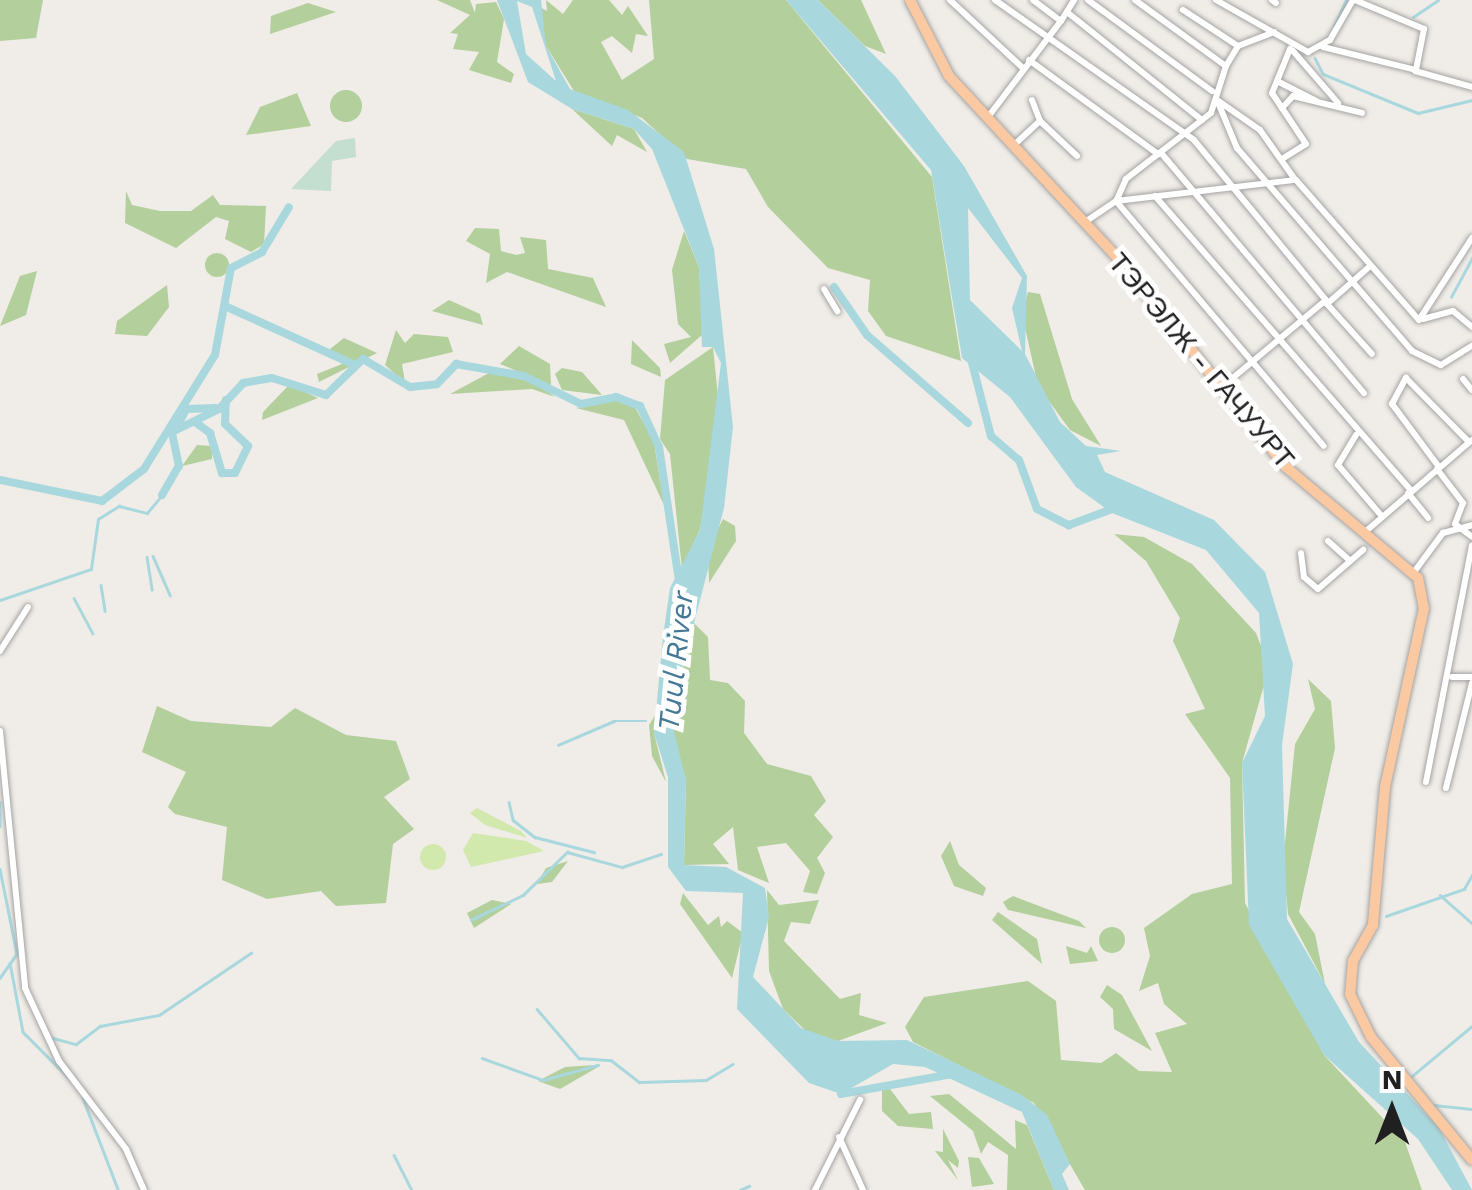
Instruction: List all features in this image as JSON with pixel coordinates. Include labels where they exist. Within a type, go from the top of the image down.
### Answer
[{"type":"main road","name":"ТЭРЭЛЖ - ГАЧУУРТ","points":[[910,0],[949,76],[1085,222],[1224,386],[1286,466],[1414,572]]},
{"type":"main road","points":[[1414,572],[1423,616],[1384,787],[1372,925],[1353,961],[1350,994],[1372,1037],[1472,1160]]},
{"type":"street","points":[[950,0],[1023,68]]},
{"type":"street","points":[[995,0],[1187,134],[1372,354]]},
{"type":"street","points":[[1033,0],[1061,21]]},
{"type":"street","points":[[987,118],[1074,0]]},
{"type":"street","points":[[1088,0],[1214,95],[1282,159],[1369,267],[1422,319]]},
{"type":"street","points":[[1135,0],[1226,66]]},
{"type":"street","points":[[1216,0],[1275,31],[1338,103]]},
{"type":"street","points":[[1322,46],[1354,0],[1424,29],[1415,71]]},
{"type":"street","points":[[1184,10],[1238,46]]},
{"type":"street","points":[[1068,12],[1202,120]]},
{"type":"street","points":[[1275,31],[1238,46],[1202,120],[1118,187],[1116,201],[1324,446]]},
{"type":"street","points":[[1291,50],[1322,46],[1472,87]]},
{"type":"street","points":[[1282,159],[1306,144],[1272,92],[1291,50]]},
{"type":"street","points":[[1030,60],[1160,154],[1364,392]]},
{"type":"street","points":[[1277,81],[1318,102]]},
{"type":"street","points":[[1214,95],[1237,148],[1351,282],[1427,362],[1441,365],[1472,346]]},
{"type":"street","points":[[1282,110],[1289,96],[1338,103],[1362,113]]},
{"type":"street","points":[[1032,100],[1040,121],[1077,156]]},
{"type":"street","points":[[1012,147],[1040,121]]},
{"type":"street","points":[[1085,222],[1116,201],[1296,180]]},
{"type":"street","points":[[1154,196],[1428,518]]},
{"type":"street","points":[[1422,319],[1472,238]]},
{"type":"street","points":[[1224,386],[1369,267]]},
{"type":"street","points":[[824,289],[837,311]]},
{"type":"street","points":[[1422,319],[1453,312],[1472,327]]},
{"type":"street","points":[[1364,533],[1380,514],[1438,468],[1470,444],[1406,378],[1392,404],[1438,468],[1464,503],[1461,527]]},
{"type":"street","points":[[1463,379],[1472,390]]},
{"type":"street","points":[[1356,435],[1338,465],[1380,514]]},
{"type":"street","points":[[1414,572],[1443,533],[1472,525]]},
{"type":"street","points":[[1461,527],[1472,538]]},
{"type":"street","points":[[1328,540],[1350,561]]},
{"type":"street","points":[[1426,782],[1451,678],[1472,546]]},
{"type":"street","points":[[1300,553],[1314,589],[1363,550]]},
{"type":"street","points":[[0,652],[28,607]]},
{"type":"street","points":[[1446,788],[1472,680],[1451,678]]},
{"type":"street","points":[[0,732],[24,988],[58,1061],[126,1148],[144,1190]]},
{"type":"street","points":[[815,1190],[860,1100]]},
{"type":"street","points":[[839,1136],[863,1190]]},
{"type":"green space","points":[[0,0],[43,0],[36,38],[0,41]]},
{"type":"green space","points":[[437,0],[470,0],[475,13],[476,4],[496,2],[504,19],[497,62],[514,74],[511,83],[469,70],[479,52],[453,49],[458,34],[450,33],[470,15]]},
{"type":"green space","points":[[546,0],[563,14],[573,0],[609,0],[622,15],[628,6],[648,36],[636,34],[632,53],[612,36],[601,42],[622,80],[654,59],[649,0],[786,0],[932,177],[961,361],[886,336],[868,311],[870,280],[828,268],[768,207],[746,169],[687,159],[642,118],[574,91],[546,46],[538,6],[547,11]]},
{"type":"green space","points":[[818,0],[861,0],[886,54],[865,46]]},
{"type":"green space","points":[[308,3],[336,12],[270,34],[271,16]]},
{"type":"green space","points":[[346,90],[357,95],[362,106],[357,117],[346,122],[335,117],[330,106],[335,95]]},
{"type":"green space","points":[[297,93],[311,126],[246,135],[260,107]]},
{"type":"green space","points":[[572,109],[634,129],[647,152],[617,135],[612,146]]},
{"type":"green space","points":[[355,138],[356,157],[332,161],[331,191],[291,189],[336,141]]},
{"type":"green space","points":[[126,191],[132,205],[160,211],[191,211],[213,195],[220,205],[266,206],[264,244],[251,252],[225,239],[229,221],[216,217],[176,248],[125,223]]},
{"type":"green space","points":[[475,228],[499,229],[501,251],[516,255],[525,253],[520,237],[546,240],[548,269],[593,278],[606,307],[507,272],[486,283],[490,254],[466,241]]},
{"type":"green space","points":[[684,231],[699,267],[703,334],[670,363],[664,344],[691,337],[678,324],[672,270]]},
{"type":"green space","points":[[217,253],[229,265],[217,277],[205,265]]},
{"type":"green space","points":[[37,271],[26,315],[0,326],[20,276]]},
{"type":"green space","points":[[167,285],[169,307],[147,336],[115,334],[117,321]]},
{"type":"green space","points":[[1028,292],[1040,294],[1072,399],[1101,446],[1070,430],[1038,386],[1022,314]]},
{"type":"green space","points":[[449,300],[480,314],[483,325],[432,311]]},
{"type":"green space","points":[[396,330],[405,343],[414,334],[448,337],[453,352],[402,364],[405,383],[385,365]]},
{"type":"green space","points":[[344,338],[377,353],[319,382],[317,374],[342,364],[330,349]]},
{"type":"green space","points":[[632,340],[660,368],[661,377],[631,364]]},
{"type":"green space","points":[[519,346],[550,364],[551,385],[500,364]]},
{"type":"green space","points":[[713,347],[720,417],[700,529],[682,569],[670,454],[660,439],[665,380]]},
{"type":"green space","points":[[562,368],[582,372],[602,395],[562,390],[555,374]]},
{"type":"green space","points":[[489,373],[535,382],[555,397],[532,389],[450,394]]},
{"type":"green space","points":[[289,385],[318,398],[262,420],[263,412]]},
{"type":"green space","points":[[615,400],[635,407],[654,442],[664,505],[624,420],[576,408]]},
{"type":"green space","points":[[197,445],[212,446],[212,459],[182,466]]},
{"type":"green space","points":[[723,519],[735,526],[736,541],[709,583],[708,549]]},
{"type":"green space","points":[[1114,534],[1144,537],[1192,564],[1256,633],[1269,667],[1242,763],[1245,903],[1324,1055],[1405,1142],[1422,1190],[1085,1190],[1034,1103],[913,1042],[905,1027],[924,997],[1028,981],[1056,1001],[1061,1060],[1101,1063],[1116,1053],[1139,1071],[1172,1072],[1155,1033],[1187,1024],[1164,1004],[1158,983],[1139,991],[1150,956],[1144,928],[1192,894],[1232,884],[1230,778],[1185,714],[1205,709],[1173,641],[1180,618],[1146,561]]},
{"type":"green space","points":[[694,623],[708,637],[710,680],[728,683],[745,701],[744,733],[767,764],[811,776],[826,801],[814,815],[833,837],[817,858],[825,873],[817,894],[803,892],[810,871],[786,843],[757,847],[769,883],[738,870],[733,827],[713,844],[729,864],[684,865],[686,780],[669,725]]},
{"type":"green space","points":[[1308,679],[1331,701],[1335,748],[1299,912],[1315,934],[1325,984],[1288,914],[1283,862],[1295,744],[1315,709]]},
{"type":"green space","points":[[157,706],[191,721],[271,727],[295,708],[346,735],[396,741],[410,779],[384,797],[414,829],[393,844],[386,903],[336,906],[321,891],[267,899],[222,880],[227,827],[175,814],[168,807],[186,772],[142,752]]},
{"type":"green space","points":[[656,714],[654,733],[666,782],[652,756],[649,725]]},
{"type":"green space","points":[[477,808],[527,838],[485,825],[470,813]]},
{"type":"green space","points":[[473,833],[526,841],[544,851],[471,867],[463,850]]},
{"type":"green space","points":[[950,841],[959,865],[986,888],[983,896],[954,886],[941,856]]},
{"type":"green space","points":[[433,844],[443,847],[443,867],[433,870],[423,867],[420,857],[423,847]]},
{"type":"green space","points":[[568,861],[552,882],[537,884],[546,868]]},
{"type":"green space","points":[[767,890],[779,905],[819,900],[810,924],[791,922],[784,941],[840,999],[861,993],[859,1015],[887,1023],[838,1041],[808,1033],[783,1009],[769,971]]},
{"type":"green space","points":[[683,893],[708,925],[719,916],[721,927],[727,921],[743,933],[732,978],[680,904]]},
{"type":"green space","points":[[1013,896],[1079,921],[1086,928],[1008,910],[1003,902]]},
{"type":"green space","points":[[492,900],[511,904],[474,928],[467,913]]},
{"type":"green space","points":[[998,912],[1037,939],[1042,964],[992,920]]},
{"type":"green space","points":[[1112,927],[1121,931],[1125,940],[1121,949],[1112,953],[1103,949],[1099,940],[1103,931]]},
{"type":"green space","points":[[1066,946],[1087,953],[1091,946],[1098,961],[1070,964]]},
{"type":"green space","points":[[1107,985],[1122,995],[1152,1051],[1114,1029],[1113,1009],[1100,997]]},
{"type":"green space","points":[[565,1067],[598,1067],[560,1089],[538,1081]]},
{"type":"green space","points":[[890,1089],[909,1114],[931,1112],[933,1129],[898,1126],[882,1111],[882,1090]]},
{"type":"green space","points":[[949,1094],[1016,1149],[1015,1120],[1027,1125],[1054,1190],[1007,1190],[1008,1155],[988,1142],[981,1154],[973,1131],[930,1096]]},
{"type":"green space","points":[[943,1129],[959,1161],[958,1168],[948,1160],[958,1180],[935,1151],[943,1152]]},
{"type":"green space","points":[[968,1157],[979,1158],[994,1184],[972,1187]]},
{"type":"water","name":"Tuul River","points":[[497,0],[541,0],[546,46],[570,89],[628,110],[684,152],[714,249],[733,427],[724,508],[670,715],[686,780],[684,865],[726,867],[765,888],[769,917],[753,977],[801,1028],[838,1041],[907,1040],[1022,1095],[1047,1115],[1070,1164],[1062,1174],[1069,1190],[1054,1190],[1022,1112],[925,1067],[893,1064],[841,1094],[809,1083],[737,1009],[743,893],[686,891],[668,867],[668,777],[654,733],[670,588],[700,530],[721,363],[713,347],[702,347],[699,267],[652,149],[634,129],[572,109],[528,82]],"holes":[[[517,1],[532,7],[556,81],[526,54]]]},
{"type":"water","points":[[786,0],[818,0],[895,76],[964,166],[1027,276],[1025,354],[1060,422],[1086,446],[1121,451],[1097,455],[1105,472],[1214,520],[1265,572],[1293,664],[1282,745],[1287,919],[1359,1042],[1439,1128],[1472,1190],[1452,1190],[1418,1139],[1324,1055],[1249,925],[1242,763],[1265,716],[1259,613],[1206,550],[1112,513],[1076,487],[1010,397],[962,358],[931,170]],"holes":[[[968,208],[1022,278],[1012,308],[1022,351],[970,300]]]},
{"type":"waterway","points":[[1334,26],[1346,0]]},
{"type":"waterway","points":[[1413,17],[1438,0]]},
{"type":"waterway","points":[[1315,58],[1323,74],[1418,113],[1472,100]]},
{"type":"waterway","points":[[0,480],[102,501],[144,469],[215,355],[231,268],[262,252],[289,207]]},
{"type":"waterway","points":[[1451,297],[1472,258]]},
{"type":"waterway","points":[[834,287],[867,335],[968,423]]},
{"type":"waterway","points":[[227,307],[355,365]]},
{"type":"waterway","points":[[970,355],[991,436],[1019,460],[1037,509],[1069,525],[1115,508]]},
{"type":"waterway","name":"Tuul River","points":[[162,495],[179,466],[172,432],[219,409],[243,383],[272,378],[326,395],[363,359],[410,387],[437,384],[456,364],[524,376],[581,404],[616,397],[640,406],[659,447],[679,581]]},
{"type":"waterway","points":[[195,422],[210,433],[222,473],[235,473],[248,446],[225,424],[226,400]]},
{"type":"waterway","points":[[177,427],[186,409],[216,408]]},
{"type":"waterway","points":[[0,600],[91,569],[98,519],[119,506],[147,513],[162,495]]},
{"type":"waterway","points":[[153,556],[170,595]]},
{"type":"waterway","points":[[147,557],[152,590]]},
{"type":"waterway","points":[[101,585],[105,611]]},
{"type":"waterway","points":[[74,598],[93,633]]},
{"type":"waterway","name":"Tuul River","points":[[558,745],[614,721],[646,721]]},
{"type":"waterway","points":[[0,802],[0,826]]},
{"type":"waterway","points":[[509,802],[513,820],[535,837],[594,852]]},
{"type":"waterway","points":[[471,920],[523,895],[567,852],[622,867],[661,854]]},
{"type":"waterway","points":[[0,869],[17,954],[0,978]]},
{"type":"waterway","points":[[1386,916],[1464,889],[1472,875]]},
{"type":"waterway","points":[[1440,895],[1472,923]]},
{"type":"waterway","points":[[53,1038],[76,1044],[100,1026],[159,1015],[251,953]]},
{"type":"waterway","points":[[10,963],[23,1032],[70,1079]]},
{"type":"waterway","points":[[537,1009],[579,1058],[611,1060],[639,1082],[706,1080],[733,1064]]},
{"type":"waterway","points":[[1412,1076],[1472,1026]]},
{"type":"waterway","points":[[482,1058],[543,1080],[598,1065]]},
{"type":"waterway","points":[[841,1094],[952,1074]]},
{"type":"waterway","points":[[83,1098],[118,1189]]},
{"type":"waterway","points":[[1434,1105],[1472,1109]]},
{"type":"waterway","points":[[394,1155],[412,1190]]},
{"type":"waterway","points":[[740,1190],[749,1186]]}]
